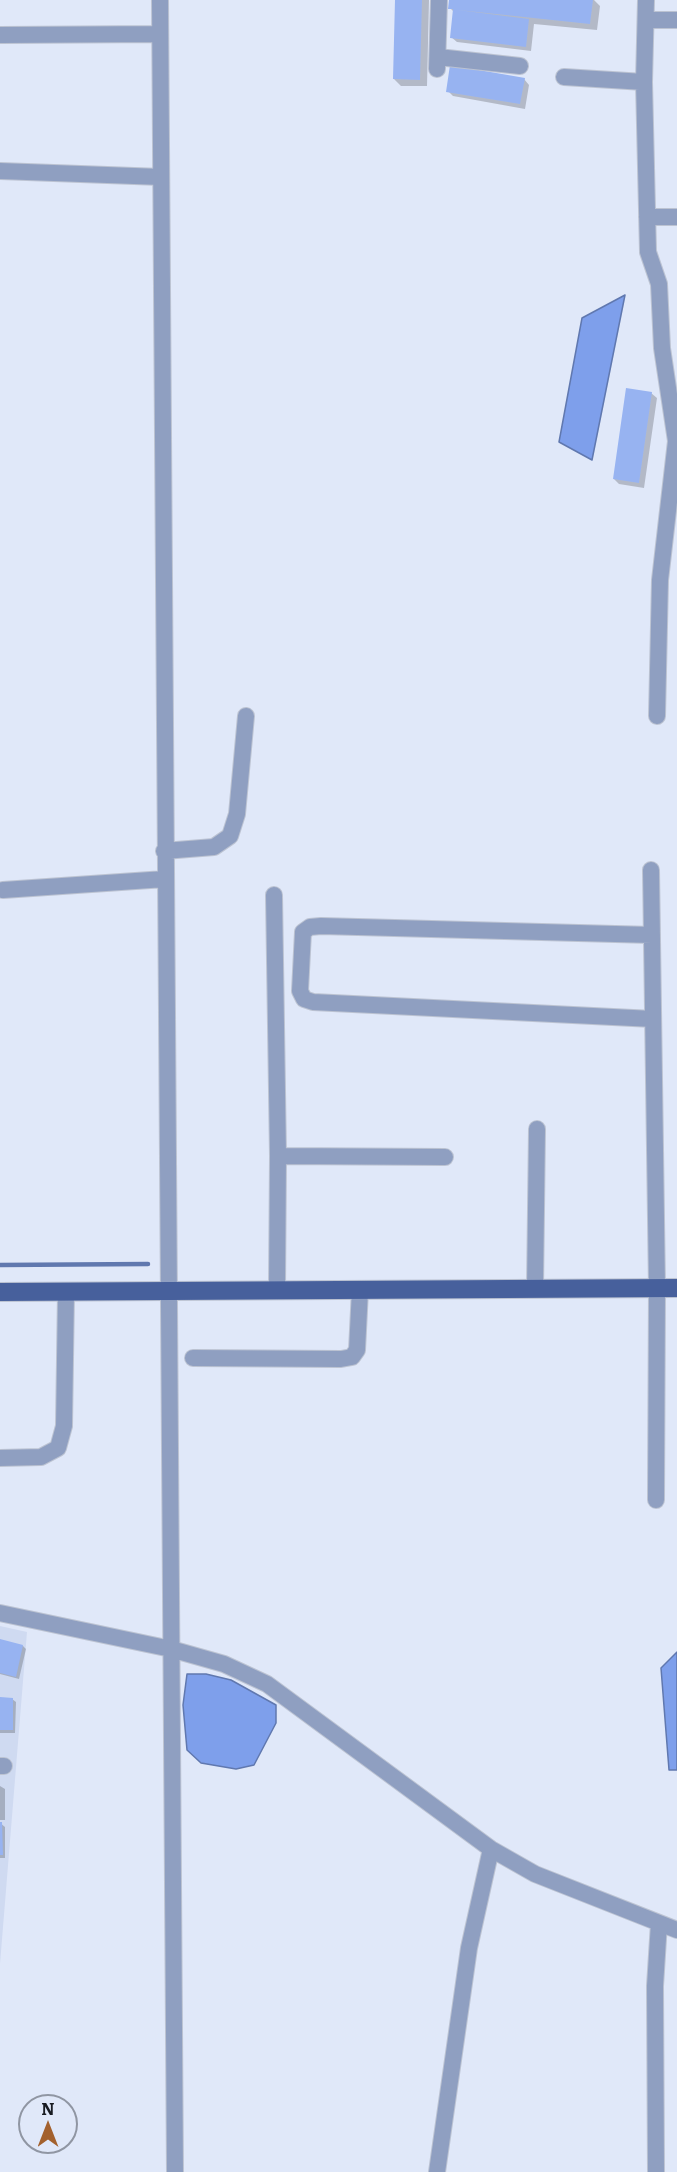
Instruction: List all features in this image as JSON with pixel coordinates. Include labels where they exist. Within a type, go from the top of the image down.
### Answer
[{"type":"main road","points":[[0,1292],[677,1288]]},
{"type":"street","points":[[160,0],[175,2172]]},
{"type":"street","points":[[439,0],[437,63],[520,66]]},
{"type":"street","points":[[646,0],[644,82],[648,252],[659,284],[669,349],[676,441],[660,580],[657,716]]},
{"type":"street","points":[[646,20],[677,20]]},
{"type":"street","points":[[0,35],[160,34]]},
{"type":"street","points":[[564,77],[644,82]]},
{"type":"street","points":[[0,171],[161,177]]},
{"type":"street","points":[[648,217],[677,217]]},
{"type":"street","points":[[165,851],[214,847],[230,836],[237,814],[246,716]]},
{"type":"street","points":[[651,870],[657,1288],[656,1500]]},
{"type":"street","points":[[3,890],[165,879]]},
{"type":"street","points":[[274,895],[278,1156],[277,1291]]},
{"type":"street","points":[[652,935],[310,927],[303,932],[300,991],[304,999],[313,1002],[653,1019]]},
{"type":"street","points":[[535,1288],[537,1129]]},
{"type":"street","points":[[278,1156],[445,1156]]},
{"type":"street","points":[[193,1358],[341,1359],[352,1357],[357,1350],[360,1290]]},
{"type":"street","points":[[0,1458],[41,1457],[58,1448],[64,1426],[66,1292]]},
{"type":"street","points":[[0,1614],[171,1649],[224,1664],[267,1684],[491,1849],[535,1874],[677,1930]]},
{"type":"street","points":[[438,2172],[469,1948],[491,1849]]},
{"type":"street","points":[[656,2172],[655,1986],[659,1923]]},
{"type":"shaded area","points":[[0,1626],[27,1632],[0,1964]]},
{"type":"water","points":[[625,295],[592,460],[559,442],[582,318]]},
{"type":"water","points":[[677,1652],[677,1770],[669,1770],[661,1668]]},
{"type":"water","points":[[187,1674],[206,1674],[231,1680],[276,1705],[276,1723],[254,1765],[236,1769],[201,1763],[187,1750],[183,1705]]},
{"type":"building","points":[[395,0],[422,0],[420,80],[393,79]]},
{"type":"building","points":[[449,0],[593,0],[590,24],[458,10],[529,19],[526,47],[450,38],[453,9],[448,9]]},
{"type":"building","points":[[450,65],[525,78],[520,104],[446,92]]},
{"type":"building","points":[[626,388],[652,392],[639,483],[613,479]]},
{"type":"building","points":[[0,1639],[23,1645],[16,1677],[0,1673]]},
{"type":"building","points":[[0,1697],[13,1698],[13,1730],[0,1730]]},
{"type":"building","points":[[0,1822],[2,1822],[3,1855],[0,1855]]},
{"type":"waterway","points":[[0,1265],[148,1264]]}]
